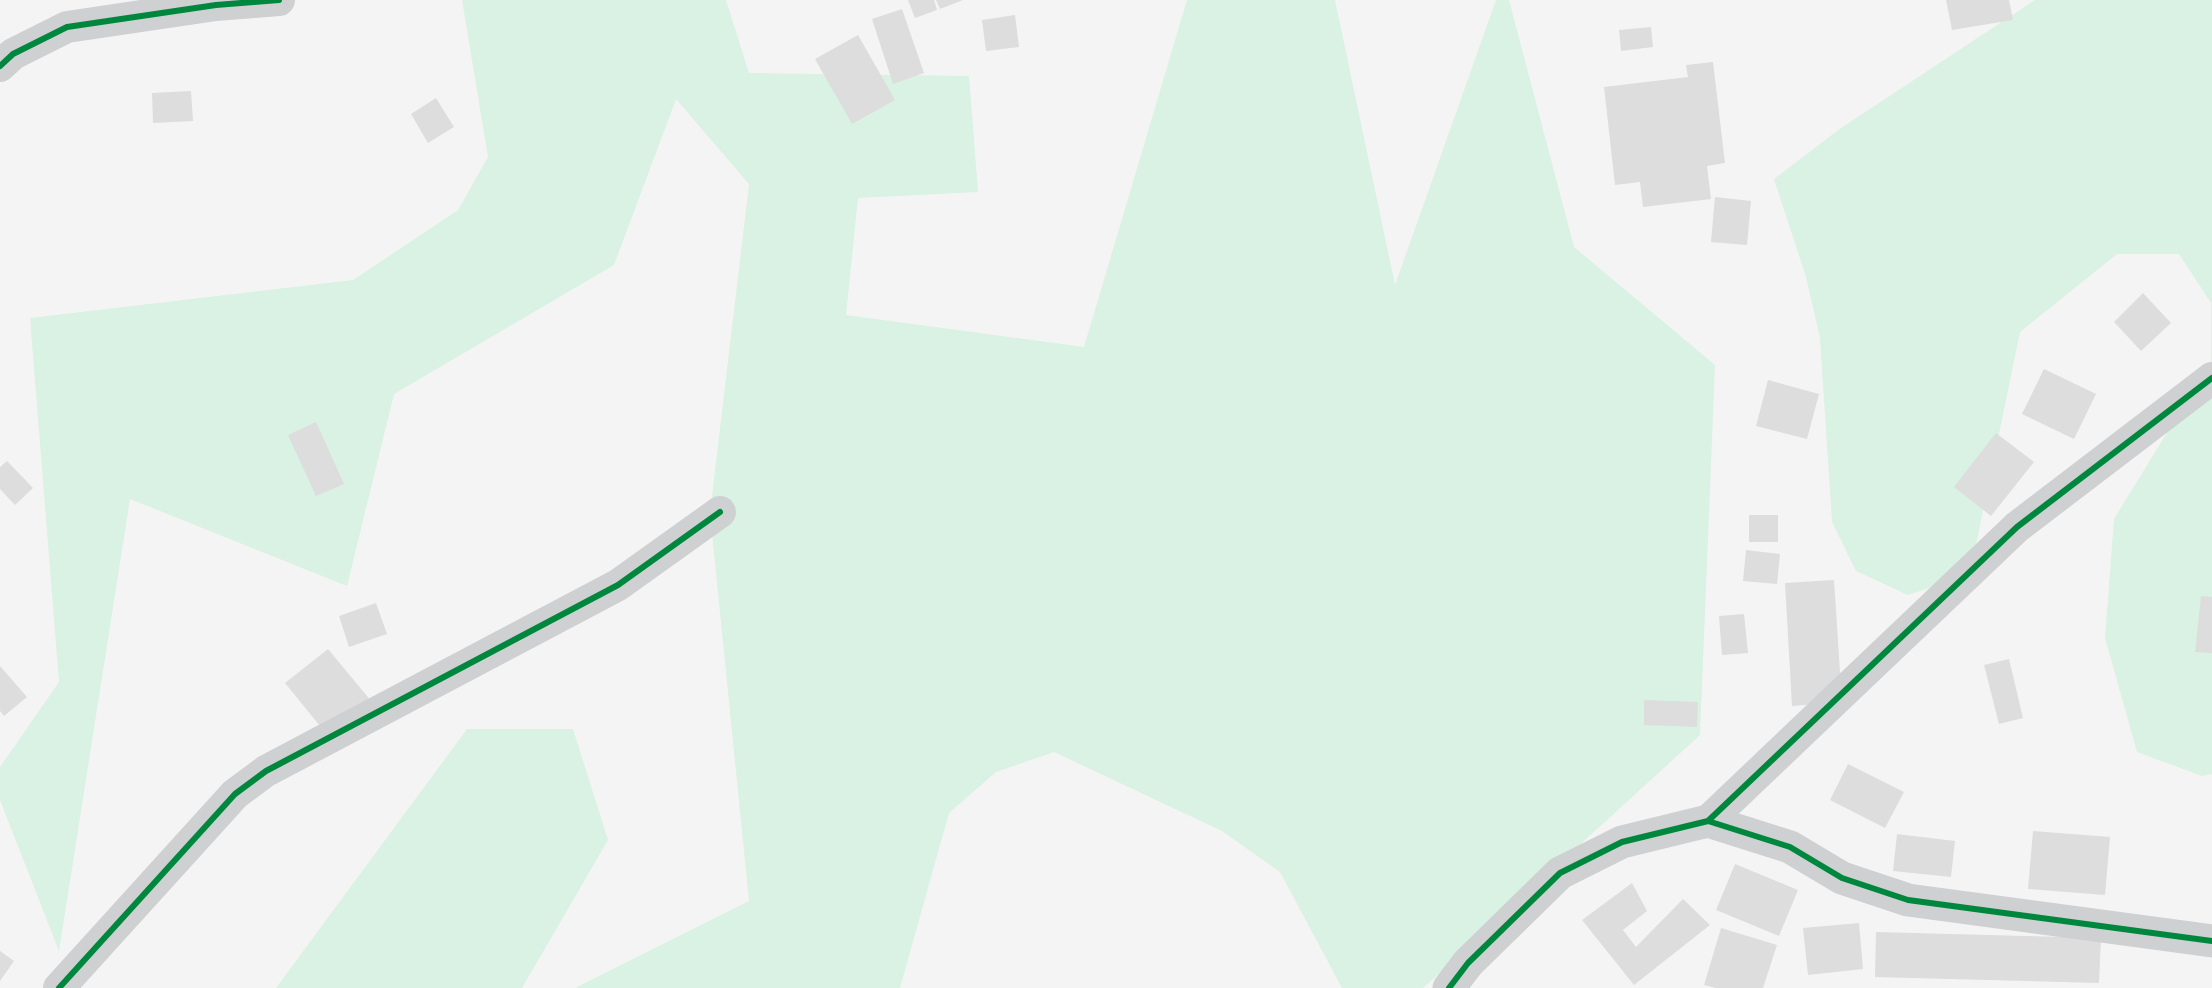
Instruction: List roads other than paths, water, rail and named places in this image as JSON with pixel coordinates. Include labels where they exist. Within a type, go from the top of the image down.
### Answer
[{"type":"street","points":[[0,66],[13,54],[67,27],[216,5],[279,0]]},
{"type":"street","points":[[1449,988],[1468,963],[1560,873],[1622,842],[1708,820],[2017,527],[2212,378]]},
{"type":"street","points":[[59,988],[235,794],[266,771],[618,585],[720,512]]},
{"type":"street","points":[[1708,820],[1790,847],[1842,879],[1908,900],[2212,941]]}]
